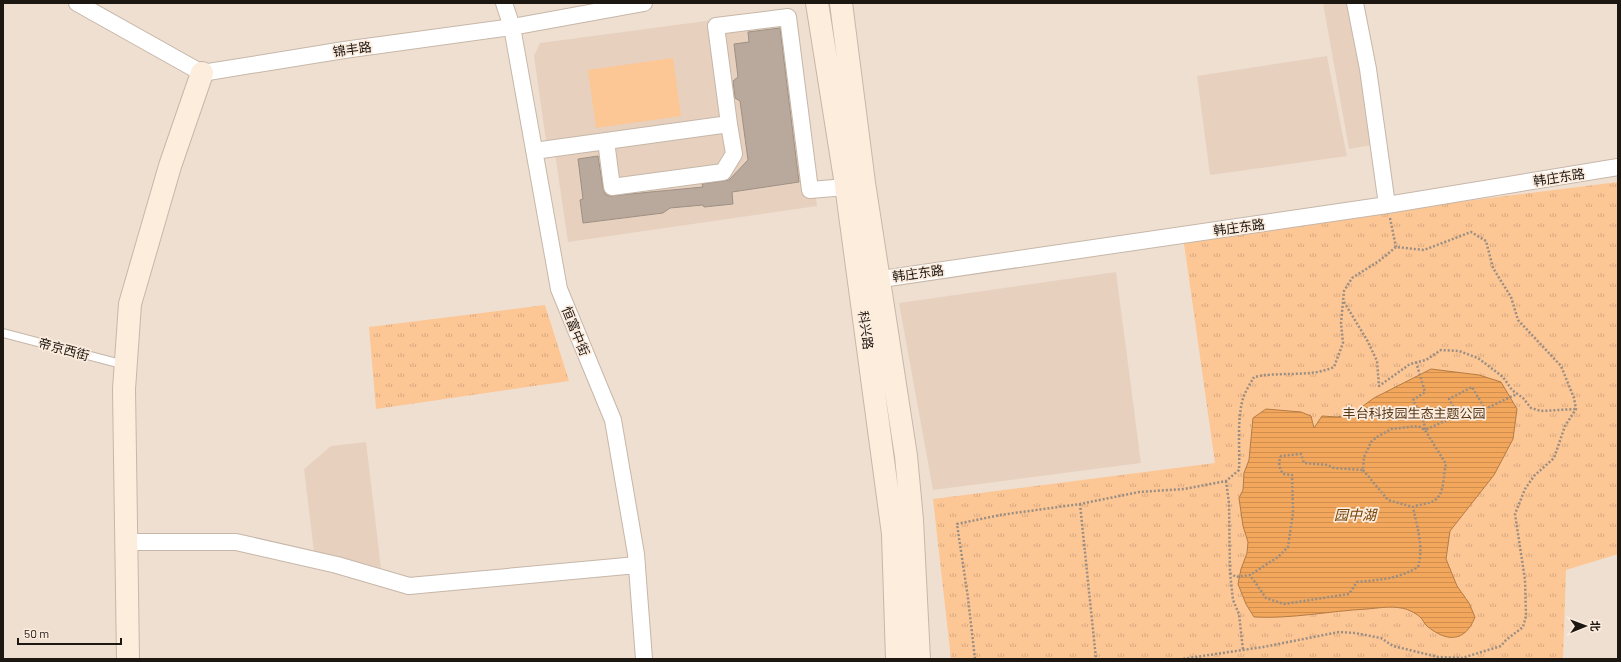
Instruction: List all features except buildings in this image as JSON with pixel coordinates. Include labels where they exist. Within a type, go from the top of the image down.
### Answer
[{"type":"main road","name":"科兴路","points":[[817,3],[846,187],[869,281],[906,456],[912,520],[919,659]]},
{"type":"main road","name":"科兴路","points":[[841,3],[864,183],[869,281],[893,534],[897,659]]},
{"type":"main road","points":[[128,659],[125,542],[124,389],[130,304],[170,166],[202,73]]},
{"type":"street","points":[[77,3],[202,73]]},
{"type":"street","name":"恒富中街","points":[[504,3],[512,27],[559,290],[613,420],[637,565],[644,659]]},
{"type":"street","name":"锦丰路","points":[[202,73],[344,50],[512,27],[644,3]]},
{"type":"street","points":[[1355,3],[1368,69],[1387,205]]},
{"type":"street","points":[[606,141],[612,187],[723,172],[734,154],[716,26],[788,17],[810,190],[846,187]]},
{"type":"street","points":[[534,151],[729,124]]},
{"type":"street","name":"韩庄东路","points":[[869,281],[1387,205],[1618,167]]},
{"type":"street","points":[[125,542],[236,542],[337,565],[409,586],[637,565]]},
{"type":"lane","name":"帝京西街","points":[[3,333],[126,365]]},
{"type":"path","points":[[1387,205],[1396,247]]},
{"type":"path","points":[[975,659],[957,524],[1000,515],[1080,504],[1139,492],[1184,489],[1226,481],[1239,470],[1239,428],[1242,401],[1254,377],[1271,373],[1322,373],[1334,367],[1343,343],[1341,323],[1344,291],[1352,278],[1379,261],[1396,247],[1424,250],[1470,232],[1486,241],[1493,268],[1511,297],[1518,320],[1561,366],[1574,398],[1576,409],[1565,426],[1554,458],[1534,476],[1525,489],[1514,514],[1525,580],[1526,616],[1523,626],[1501,646],[1462,658],[1438,657],[1394,646],[1381,638],[1355,633],[1339,632],[1244,650],[1182,659]]},
{"type":"path","points":[[1343,302],[1367,340],[1377,361],[1379,386],[1395,373],[1416,362],[1426,360],[1441,350],[1459,351],[1478,358],[1503,377],[1531,408],[1541,411],[1576,409]]},
{"type":"path","points":[[1416,362],[1425,392],[1413,400],[1424,422],[1425,430],[1446,464],[1442,476],[1441,493],[1434,501],[1413,507],[1388,500],[1363,470],[1364,457],[1371,442],[1391,429],[1418,426],[1425,430]]},
{"type":"path","points":[[1425,430],[1458,415],[1450,399],[1472,387],[1485,409],[1517,394]]},
{"type":"path","points":[[1230,573],[1236,577],[1250,575],[1278,557],[1288,547],[1293,513],[1292,475],[1283,474],[1281,471],[1279,462],[1281,456],[1301,454],[1304,463],[1328,465],[1334,468],[1363,470]]},
{"type":"path","points":[[1226,481],[1229,503],[1230,573],[1233,600],[1239,614],[1244,650]]},
{"type":"path","points":[[1080,504],[1096,659]]},
{"type":"path","points":[[1250,575],[1266,598],[1284,604],[1349,594],[1357,582],[1387,580],[1409,572],[1418,567],[1421,556],[1413,507]]},
{"type":"shaded area","points":[[1323,3],[1351,3],[1371,145],[1349,149]]},
{"type":"shaded area","points":[[788,10],[797,17],[817,206],[568,242],[554,147],[547,148],[534,56],[540,43]]},
{"type":"shaded area","points":[[1327,56],[1347,156],[1210,175],[1197,76]]},
{"type":"shaded area","points":[[1116,272],[1141,463],[933,490],[899,303]]},
{"type":"shaded area","points":[[366,442],[381,568],[314,552],[304,469],[331,446]]},
{"type":"green space","points":[[673,58],[681,116],[596,128],[588,70]]},
{"type":"green space","name":"丰台科技园生态主题公园","points":[[1618,182],[1618,554],[1566,570],[1563,659],[951,659],[933,499],[1215,463],[1183,236]]},
{"type":"green space","points":[[545,305],[569,381],[376,409],[369,327]]},
{"type":"water","name":"园中湖","points":[[1431,369],[1479,375],[1501,382],[1517,409],[1513,439],[1494,475],[1450,531],[1446,559],[1457,586],[1469,603],[1475,617],[1471,626],[1466,632],[1460,635],[1448,637],[1434,631],[1413,612],[1403,608],[1393,607],[1296,616],[1254,617],[1246,604],[1238,584],[1241,569],[1247,553],[1248,542],[1243,526],[1239,498],[1243,490],[1244,473],[1249,460],[1253,418],[1266,409],[1301,412],[1311,416],[1314,428],[1322,416],[1337,417],[1352,414],[1374,398]]}]
